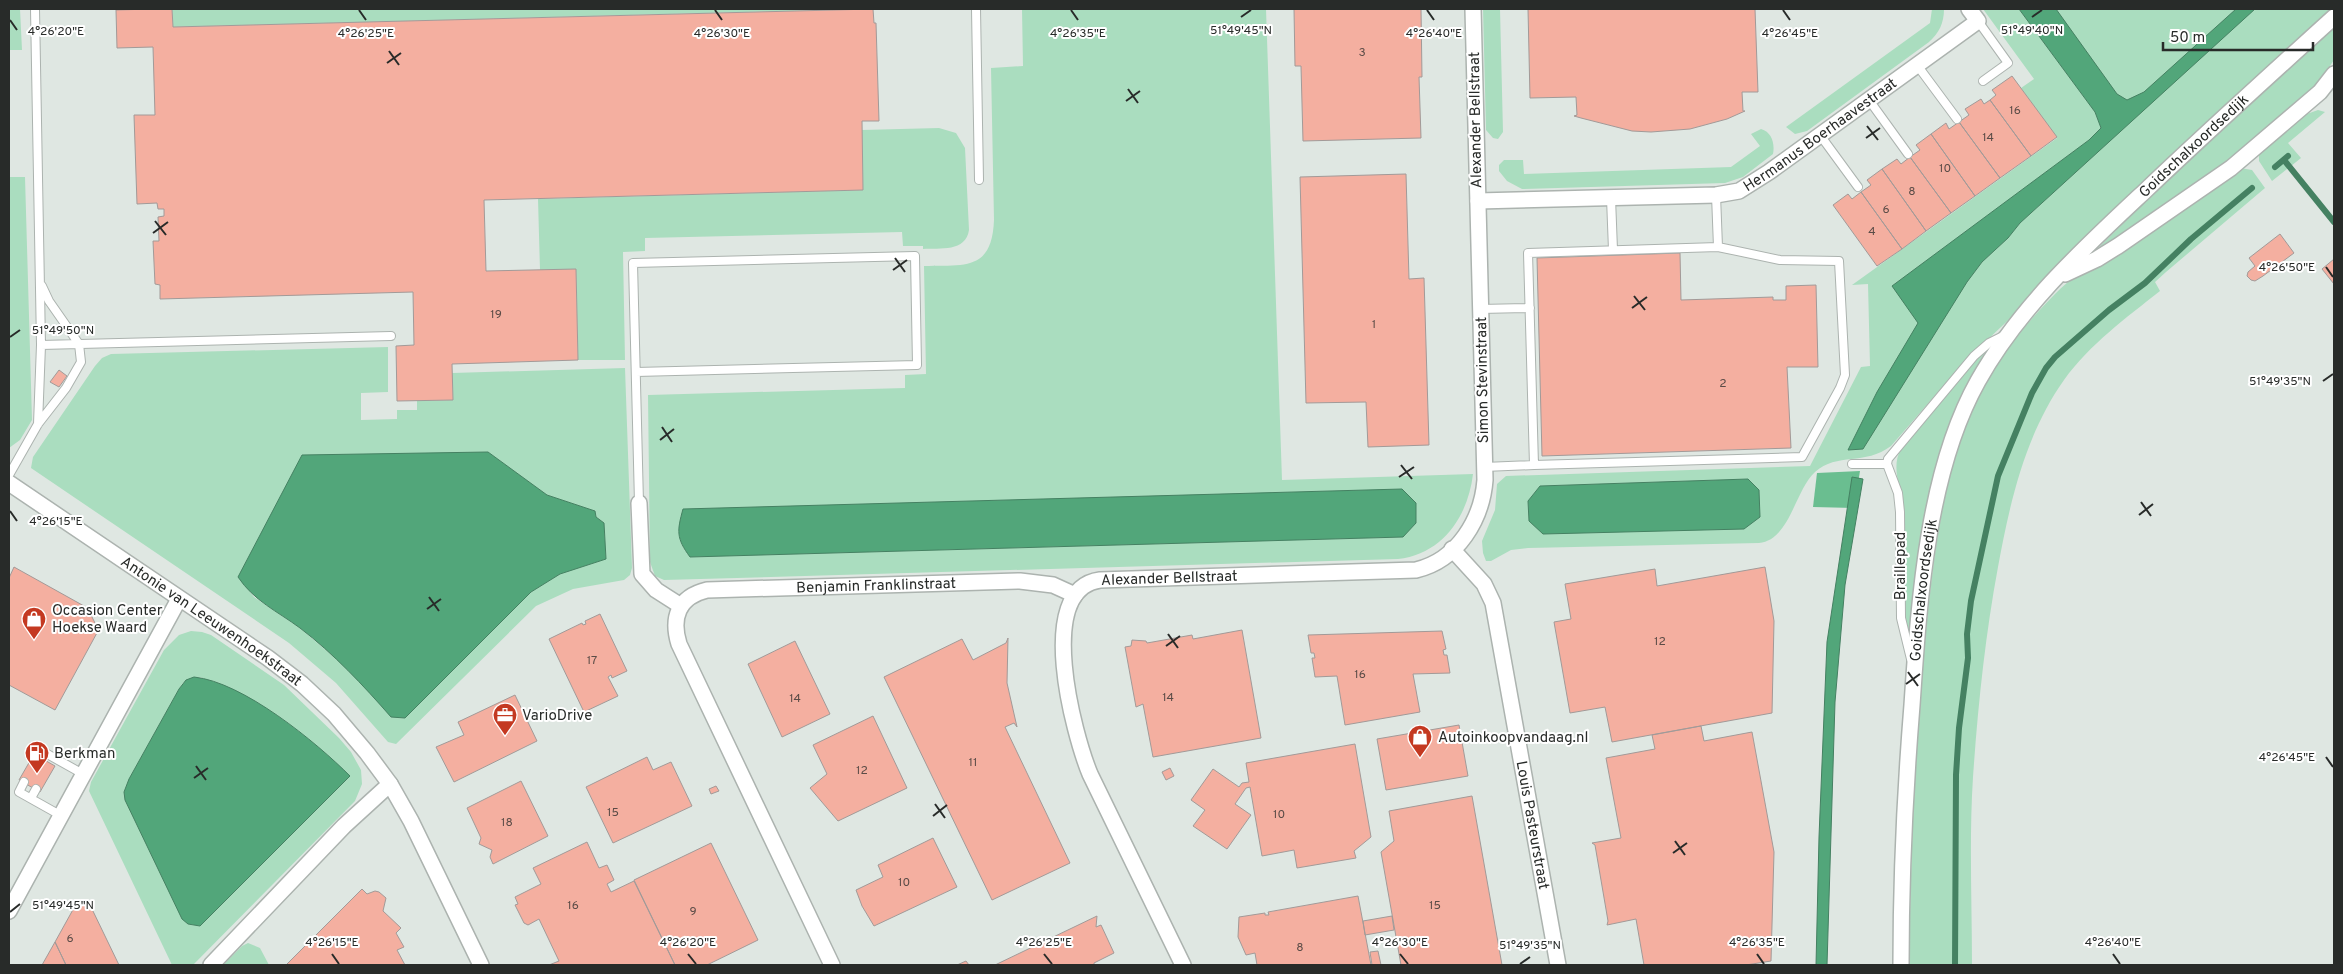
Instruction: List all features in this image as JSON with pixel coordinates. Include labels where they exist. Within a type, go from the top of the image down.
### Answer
[{"type":"street","name":"Alexander Bellstraat","points":[[1473,9],[1478,201]]},
{"type":"street","name":"Hermanus Boerhaavestraat","points":[[1478,201],[1716,194],[1734,192],[1745,188],[1917,65],[1974,15]]},
{"type":"street","name":"Goidschalxoordsedijk","points":[[1901,965],[1901,906],[1906,797],[1914,668],[1925,566],[1937,500],[1949,449],[1970,395],[2010,332],[2056,277],[2126,209],[2334,17]]},
{"type":"street","name":"Goidschalxoordsedijk","points":[[2056,277],[2097,259],[2118,246],[2231,168],[2320,92],[2334,74]]},
{"type":"street","name":"Simon Stevinstraat","points":[[1452,549],[1468,533],[1477,517],[1484,492],[1478,201]]},
{"type":"street","name":"Antonie van Leeuwenhoekstraat","points":[[9,483],[268,658],[302,684],[345,727],[390,784],[412,821],[481,965]]},
{"type":"street","points":[[639,503],[642,574],[651,586],[681,606],[674,625],[678,644],[832,965]]},
{"type":"street","name":"Alexander Bellstraat","points":[[1075,594],[1087,584],[1100,580],[1410,571],[1430,565],[1452,549]]},
{"type":"street","name":"Louis Pasteurstraat","points":[[1452,549],[1484,584],[1493,603],[1558,965]]},
{"type":"street","name":"Benjamin Franklinstraat","points":[[681,606],[694,594],[707,590],[922,583],[1029,581],[1059,586],[1075,594]]},
{"type":"street","points":[[1075,594],[1066,614],[1065,644],[1066,678],[1076,734],[1090,774],[1183,965]]},
{"type":"street","points":[[9,910],[179,599]]},
{"type":"street","points":[[211,965],[344,826],[390,784]]},
{"type":"lane","points":[[35,9],[41,345],[38,424]]},
{"type":"lane","points":[[976,9],[979,180]]},
{"type":"lane","points":[[1974,15],[2008,63],[1982,81]]},
{"type":"lane","points":[[1917,65],[1957,119]]},
{"type":"lane","points":[[1869,100],[1908,154]]},
{"type":"lane","points":[[1820,135],[1858,187]]},
{"type":"lane","points":[[1716,194],[1718,247]]},
{"type":"lane","points":[[1611,198],[1613,250]]},
{"type":"lane","points":[[1484,467],[1802,457],[1840,388],[1845,375],[1839,261],[1780,260],[1718,247],[1528,253],[1534,465]]},
{"type":"lane","points":[[636,372],[917,365],[915,256],[633,263],[639,503]]},
{"type":"lane","points":[[9,476],[38,424],[78,370],[81,354],[79,344],[48,301],[40,276]]},
{"type":"lane","points":[[1480,309],[1530,308]]},
{"type":"lane","points":[[1852,464],[1887,464],[1890,455],[1897,446],[1974,356],[1989,343],[2010,332]]},
{"type":"lane","points":[[41,345],[391,336]]},
{"type":"lane","name":"Braillepad","points":[[1887,464],[1898,493],[1900,512],[1901,624],[1914,668]]},
{"type":"lane","points":[[38,756],[42,751],[52,761],[83,774]]},
{"type":"lane","points":[[24,782],[20,792],[60,815]]},
{"type":"lane","points":[[30,798],[36,789]]},
{"type":"shaded area","points":[[9,9],[20,9],[22,50],[9,50]]},
{"type":"shaded area","points":[[172,9],[864,9],[173,27]]},
{"type":"shaded area","points":[[1022,9],[1266,9],[1282,480],[1473,474],[1466,504],[1459,518],[1440,541],[1428,550],[1414,556],[1398,559],[664,580],[655,576],[650,562],[648,395],[905,388],[905,375],[926,374],[924,266],[952,266],[974,262],[982,257],[988,249],[994,220],[991,68],[1023,66]],"holes":[[[1416,503],[1416,523],[1403,537],[690,557],[682,545],[679,534],[684,509]]]},
{"type":"shaded area","points":[[1483,9],[1500,9],[1503,132],[1498,139],[1493,138],[1486,130]]},
{"type":"shaded area","points":[[1932,9],[1944,9],[1944,14],[1936,35],[1929,42],[1807,131],[1795,134],[1786,127],[1930,23]]},
{"type":"shaded area","points":[[1983,9],[2019,9],[2095,112],[2101,128],[2089,140],[1893,286],[1919,323],[1868,411],[1982,262],[2008,238],[2020,223],[2131,121],[2050,9],[2332,9],[2097,226],[2018,311],[1966,360],[1891,446],[1871,456],[1832,462],[1815,472],[1802,490],[1785,524],[1769,540],[1759,543],[1528,548],[1511,550],[1491,561],[1486,561],[1482,541],[1495,510],[1497,484],[1506,476],[1810,466],[1861,367],[1870,366],[1868,284],[1852,285],[2057,138],[2021,88],[2034,79]],"holes":[[[1748,479],[1759,490],[1760,516],[1529,521],[1528,501],[1540,486]]]},
{"type":"shaded area","points":[[2019,9],[2056,9],[2117,94],[2127,100],[2144,92],[2236,9],[2255,9],[2020,223],[2008,238],[1982,262],[1967,282],[1863,449],[1848,450],[1877,392],[1918,323],[1892,286],[2089,140],[2101,128],[2095,112]]},
{"type":"shaded area","points":[[2334,28],[2334,60],[2315,87],[2238,157],[2085,261],[2150,197]]},
{"type":"shaded area","points":[[2318,110],[2325,112],[2288,143],[2301,158],[2272,181],[2259,161],[2259,153],[2304,115]]},
{"type":"shaded area","points":[[939,128],[956,133],[965,148],[969,230],[963,242],[944,248],[923,249],[923,246],[903,246],[902,232],[645,238],[645,251],[623,252],[625,360],[578,360],[576,270],[540,270],[538,199],[863,190],[862,130]]},
{"type":"shaded area","points":[[1761,129],[1768,133],[1772,139],[1774,146],[1773,154],[1743,177],[1725,183],[1522,189],[1507,181],[1499,171],[1499,165],[1504,160],[1523,160],[1524,174],[1731,167],[1760,146],[1751,134]]},
{"type":"shaded area","points":[[2240,168],[2252,170],[2265,188],[2155,282],[2160,291],[2109,332],[2074,367],[2050,401],[2029,446],[2008,518],[1993,593],[1982,672],[1972,800],[1972,965],[1909,965],[1914,788],[1928,611],[1944,500],[1968,420],[1987,381],[2013,341],[2062,287]]},
{"type":"shaded area","points":[[9,177],[25,177],[32,420],[20,440],[9,448]]},
{"type":"shaded area","points":[[388,347],[388,392],[361,393],[361,420],[397,419],[397,410],[417,410],[417,401],[453,400],[452,373],[625,368],[632,568],[630,575],[624,580],[573,589],[536,606],[396,744],[388,742],[336,683],[289,643],[31,468],[33,457],[95,366],[102,358],[111,354]],"holes":[[[488,452],[547,495],[595,511],[596,517],[604,523],[606,559],[560,574],[531,592],[405,718],[365,688],[342,664],[300,628],[254,597],[238,577]]]},
{"type":"shaded area","points":[[1984,351],[1986,352],[1968,385],[1953,419],[1931,489],[1918,562],[1909,636],[1907,636],[1904,603],[1905,521],[1896,469],[1898,456],[1901,449]]},
{"type":"shaded area","points":[[488,452],[547,495],[595,511],[596,517],[604,523],[606,559],[560,574],[531,592],[405,718],[391,717],[325,648],[251,593],[238,577],[302,455]]},
{"type":"shaded area","points":[[1860,471],[1854,508],[1813,507],[1817,473]]},
{"type":"shaded area","points":[[1852,477],[1863,479],[1845,585],[1835,702],[1827,965],[1816,965],[1827,642]]},
{"type":"shaded area","points":[[1748,479],[1759,490],[1760,517],[1744,529],[1543,534],[1529,521],[1528,501],[1540,486]]},
{"type":"shaded area","points":[[1402,489],[1416,503],[1416,523],[1403,537],[690,557],[682,545],[679,534],[683,509]]},
{"type":"shaded area","points":[[191,631],[211,635],[284,685],[351,752],[361,770],[362,784],[355,801],[193,965],[172,965],[89,791],[91,782],[164,650],[179,635]],"holes":[[[200,677],[261,705],[299,731],[349,776],[200,926],[188,924],[129,779],[183,683]]]},
{"type":"shaded area","points":[[194,677],[213,681],[256,702],[299,731],[350,776],[200,926],[188,924],[182,919],[125,800],[124,792],[129,779],[179,689],[186,680]]},
{"type":"shaded area","points":[[248,943],[260,948],[269,965],[223,965],[242,946]]},
{"type":"building","points":[[172,9],[173,27],[873,9],[874,23],[876,23],[879,121],[862,121],[863,190],[484,200],[486,271],[576,269],[578,360],[452,364],[453,400],[397,401],[396,346],[414,345],[413,292],[160,299],[160,285],[155,284],[153,241],[159,241],[158,217],[164,216],[164,209],[158,209],[157,203],[137,204],[134,115],[155,115],[153,47],[117,48],[116,10]]},
{"type":"building","points":[[1294,9],[1421,9],[1422,77],[1419,77],[1421,138],[1303,141],[1301,66],[1295,66]]},
{"type":"building","points":[[1528,9],[1755,9],[1758,92],[1742,92],[1743,111],[1745,111],[1727,119],[1690,129],[1651,132],[1632,131],[1574,116],[1577,115],[1576,97],[1530,98]]},
{"type":"building","points":[[2012,76],[2057,137],[2031,156],[1990,100],[1996,95],[1992,90]]},
{"type":"building","points":[[1981,99],[1984,104],[1990,100],[2031,156],[2000,178],[1959,122],[1969,115],[1965,109]]},
{"type":"building","points":[[1959,122],[2000,178],[1975,196],[1931,134],[1946,123],[1949,129]]},
{"type":"building","points":[[1931,134],[1975,196],[1951,213],[1910,157],[1920,150],[1916,145]]},
{"type":"building","points":[[1910,157],[1951,213],[1926,231],[1882,169],[1897,159],[1901,164]]},
{"type":"building","points":[[1882,169],[1926,231],[1902,249],[1861,192],[1871,185],[1867,180]]},
{"type":"building","points":[[1406,174],[1409,279],[1424,278],[1429,445],[1368,447],[1366,402],[1306,403],[1300,177]]},
{"type":"building","points":[[1861,192],[1902,249],[1877,266],[1833,205],[1848,194],[1852,199]]},
{"type":"building","points":[[2280,234],[2294,253],[2263,276],[2255,281],[2251,280],[2247,276],[2248,272],[2255,266],[2249,258]]},
{"type":"building","points":[[1680,253],[1681,300],[1773,297],[1773,300],[1786,300],[1786,286],[1816,285],[1818,367],[1787,367],[1791,448],[1542,456],[1537,258]]},
{"type":"building","points":[[2334,259],[2334,284],[2322,269]]},
{"type":"building","points":[[59,370],[67,376],[59,387],[50,382]]},
{"type":"building","points":[[14,567],[93,611],[91,615],[95,623],[94,628],[98,631],[55,710],[9,685],[9,578]]},
{"type":"building","points":[[1765,567],[1774,621],[1772,713],[1612,742],[1605,707],[1570,713],[1554,622],[1571,619],[1565,584],[1655,569],[1657,586]]},
{"type":"building","points":[[600,614],[627,671],[612,678],[611,675],[608,677],[618,696],[584,712],[549,639],[582,623],[583,625],[586,624],[585,621]]},
{"type":"building","points":[[1242,630],[1261,738],[1153,757],[1143,704],[1136,707],[1125,647],[1131,646],[1132,640],[1146,641],[1147,643],[1192,635],[1193,639]]},
{"type":"building","points":[[1442,631],[1446,649],[1443,650],[1444,655],[1447,655],[1450,673],[1413,674],[1420,712],[1345,725],[1337,676],[1315,677],[1312,658],[1315,658],[1314,653],[1311,653],[1308,635]]},
{"type":"building","points":[[1008,638],[1007,683],[1017,727],[1014,723],[1005,727],[1070,863],[992,900],[884,677],[962,639],[973,660],[1006,643]]},
{"type":"building","points":[[795,641],[830,714],[782,737],[748,664]]},
{"type":"building","points":[[515,695],[537,741],[454,782],[436,747],[464,735],[458,722]]},
{"type":"building","points":[[873,716],[907,788],[838,821],[810,788],[827,774],[813,745]]},
{"type":"building","points":[[1459,725],[1468,776],[1386,790],[1377,739]]},
{"type":"building","points":[[1701,726],[1704,741],[1752,732],[1774,852],[1771,961],[1746,965],[1644,965],[1636,919],[1607,925],[1608,921],[1595,845],[1592,843],[1621,838],[1606,758],[1655,749],[1652,735]]},
{"type":"building","points":[[1355,744],[1371,837],[1354,851],[1356,858],[1297,868],[1294,850],[1262,856],[1250,787],[1246,788],[1235,804],[1251,815],[1227,849],[1193,826],[1205,810],[1191,800],[1213,769],[1239,787],[1242,783],[1249,782],[1246,763]]},
{"type":"building","points":[[34,754],[55,766],[40,792],[19,780]]},
{"type":"building","points":[[647,757],[653,770],[671,762],[692,806],[613,843],[586,787]]},
{"type":"building","points":[[1170,768],[1174,776],[1166,780],[1162,772]]},
{"type":"building","points":[[521,781],[548,836],[493,864],[490,857],[492,850],[479,844],[481,838],[467,808]]},
{"type":"building","points":[[716,786],[719,791],[711,794],[709,789]]},
{"type":"building","points":[[1472,796],[1502,965],[1401,965],[1381,852],[1394,841],[1389,811]]},
{"type":"building","points":[[933,838],[957,887],[874,926],[862,906],[856,890],[883,877],[878,865]]},
{"type":"building","points":[[587,842],[599,868],[607,865],[614,880],[607,884],[611,892],[634,881],[675,965],[549,965],[559,961],[539,919],[528,925],[524,923],[515,905],[518,904],[515,897],[541,884],[533,868]]},
{"type":"building","points":[[711,843],[758,940],[707,965],[675,965],[634,880]]},
{"type":"building","points":[[362,889],[367,894],[375,891],[379,892],[386,898],[383,911],[401,928],[396,933],[404,947],[397,950],[405,965],[286,965]]},
{"type":"building","points":[[1358,896],[1371,965],[1257,965],[1255,953],[1246,955],[1238,937],[1239,917],[1265,913],[1265,915],[1269,915],[1268,912]]},
{"type":"building","points":[[80,901],[86,901],[89,907],[91,907],[119,965],[66,965],[55,942],[75,906]]},
{"type":"building","points":[[1097,916],[1096,927],[1101,925],[1114,953],[1094,963],[1094,965],[995,965]]},
{"type":"building","points":[[1392,916],[1394,930],[1365,935],[1363,921]]},
{"type":"building","points":[[55,942],[66,965],[42,965]]},
{"type":"building","points":[[1378,951],[1381,965],[1372,965],[1370,952]]},
{"type":"building","points":[[966,961],[969,965],[957,965]]},
{"type":"waterway","points":[[2275,167],[2288,156]]},
{"type":"waterway","points":[[2284,160],[2334,222]]},
{"type":"waterway","points":[[1955,965],[1956,775],[1959,728],[1968,658],[1967,634],[1971,601],[1998,476],[2032,393],[2046,368],[2055,357],[2109,310],[2145,283],[2191,239],[2252,188]]},
{"type":"place","name":"Occasion Center Hoekse Waard","points":[[34,640]]},
{"type":"place","name":"VarioDrive","points":[[505,736]]},
{"type":"place","name":"Autoinkoopvandaag.nl","points":[[1420,758]]},
{"type":"place","name":"Berkman","points":[[37,774]]}]
